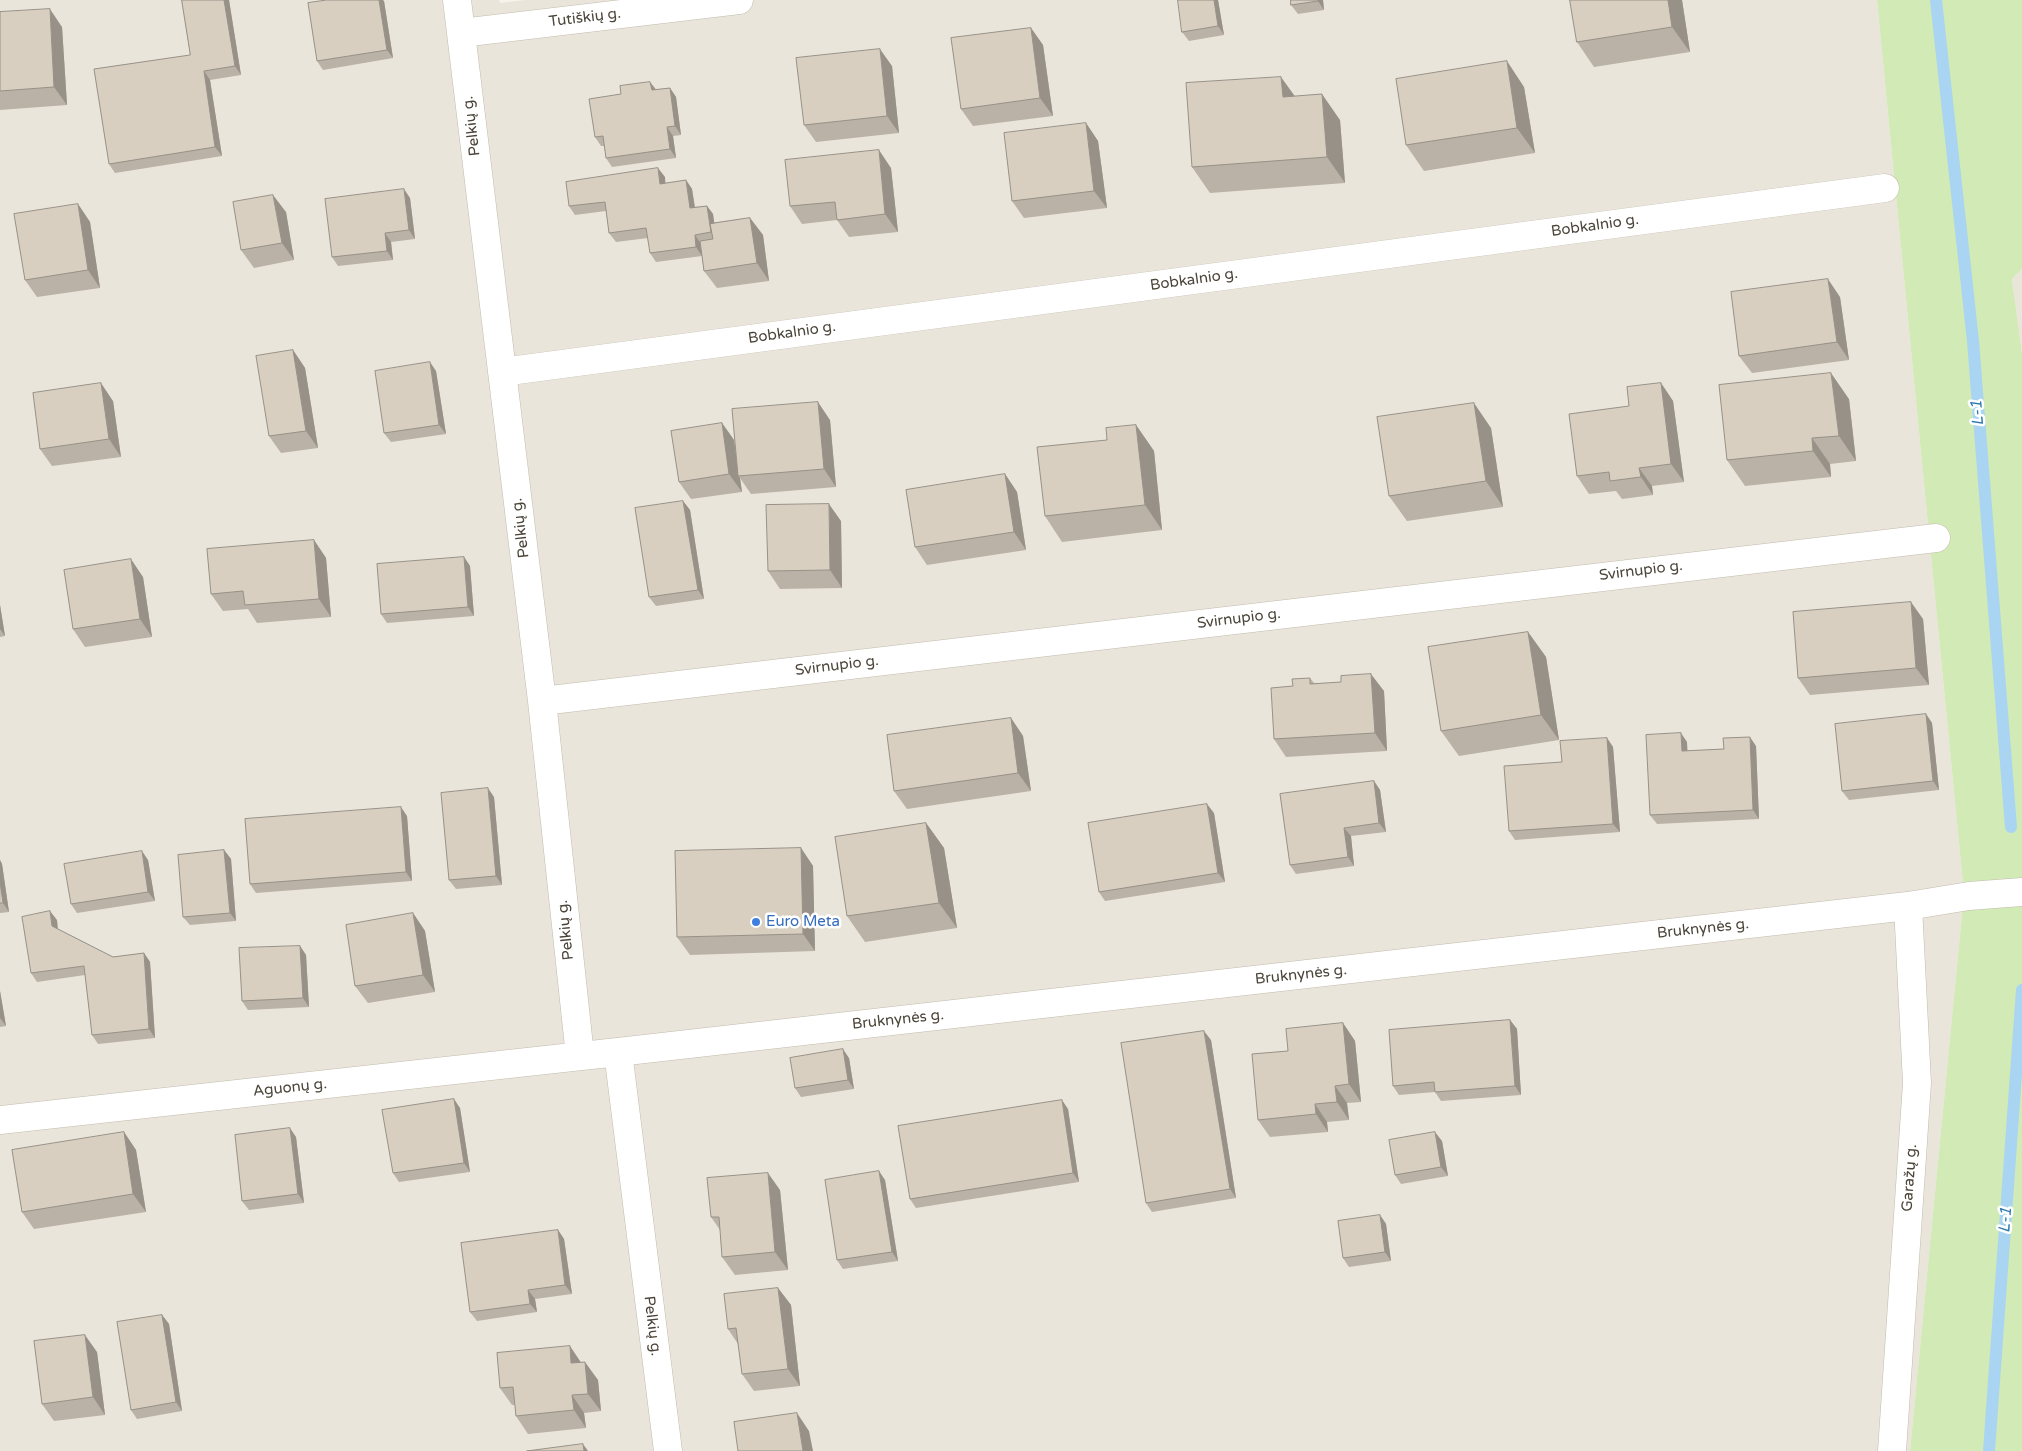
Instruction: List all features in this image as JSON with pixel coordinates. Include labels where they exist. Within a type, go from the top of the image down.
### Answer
[{"type":"street","name":"Pelkių g.","points":[[457,0],[542,701],[580,1056]]},
{"type":"street","name":"Tutiškių g.","points":[[461,33],[739,0]]},
{"type":"street","name":"Bobkalnio g.","points":[[502,372],[1885,188]]},
{"type":"street","name":"Svirnupio g.","points":[[542,701],[1936,538]]},
{"type":"street","name":"Bruknynės g.","points":[[580,1056],[1908,906],[1969,896],[2022,892]]},
{"type":"street","name":"Garažų g.","points":[[1892,1451],[1917,1083],[1908,906]]},
{"type":"street","name":"Pelkių g.","points":[[618,1052],[668,1451]]},
{"type":"street","name":"Aguonų g.","points":[[0,1120],[580,1056]]},
{"type":"shaded area","points":[[0,0],[499,0],[500,3],[526,0],[1877,0],[1964,894],[1910,1451],[0,1451]]},
{"type":"shaded area","points":[[2022,269],[2022,354],[2012,279]]},
{"type":"green space","points":[[1877,0],[2022,0],[2022,269],[2012,279],[2022,354],[2022,1451],[1910,1451],[1964,894]]},
{"type":"building","points":[[182,0],[224,0],[235,66],[204,71],[215,147],[109,164],[94,69],[190,55]]},
{"type":"building","points":[[327,0],[379,0],[387,50],[317,61],[308,3]]},
{"type":"building","points":[[1178,0],[1214,0],[1218,26],[1182,32]]},
{"type":"building","points":[[1291,0],[1318,0],[1318,1],[1291,5]]},
{"type":"building","points":[[1570,0],[1668,0],[1672,27],[1577,42]]},
{"type":"building","points":[[50,9],[54,87],[0,91],[0,12]]},
{"type":"building","points":[[1031,28],[1040,98],[961,109],[951,38]]},
{"type":"building","points":[[880,49],[887,116],[804,125],[796,58]]},
{"type":"building","points":[[1507,61],[1517,128],[1406,145],[1396,79]]},
{"type":"building","points":[[1281,77],[1283,97],[1322,94],[1327,157],[1192,167],[1186,83]]},
{"type":"building","points":[[650,82],[652,90],[670,88],[675,126],[667,127],[670,149],[606,158],[603,136],[595,137],[589,99],[621,94],[620,86]]},
{"type":"building","points":[[1086,123],[1094,191],[1012,201],[1004,133]]},
{"type":"building","points":[[879,150],[885,214],[837,220],[835,202],[790,206],[785,160]]},
{"type":"building","points":[[658,168],[660,184],[686,180],[690,208],[707,206],[711,232],[695,235],[696,247],[650,253],[646,228],[609,233],[605,202],[569,206],[566,182]]},
{"type":"building","points":[[404,189],[409,230],[385,233],[387,251],[332,257],[325,199]]},
{"type":"building","points":[[273,195],[282,243],[241,250],[233,202]]},
{"type":"building","points":[[78,204],[88,270],[25,280],[14,214]]},
{"type":"building","points":[[750,218],[757,263],[704,271],[700,241],[713,239],[710,224]]},
{"type":"building","points":[[1828,279],[1837,342],[1739,356],[1731,292]]},
{"type":"building","points":[[293,350],[306,431],[269,436],[256,356]]},
{"type":"building","points":[[430,362],[439,425],[384,433],[375,371]]},
{"type":"building","points":[[1831,373],[1839,436],[1812,438],[1813,451],[1727,460],[1719,385]]},
{"type":"building","points":[[101,383],[109,439],[40,449],[33,393]]},
{"type":"building","points":[[1661,383],[1671,464],[1639,468],[1641,477],[1610,481],[1609,472],[1577,476],[1569,414],[1629,406],[1627,387]]},
{"type":"building","points":[[818,402],[824,469],[738,476],[732,409]]},
{"type":"building","points":[[1474,403],[1486,481],[1389,496],[1377,417]]},
{"type":"building","points":[[722,423],[729,474],[679,482],[671,431]]},
{"type":"building","points":[[1136,425],[1145,505],[1045,516],[1037,447],[1107,440],[1106,428]]},
{"type":"building","points":[[1005,474],[1014,532],[915,547],[906,490]]},
{"type":"building","points":[[683,501],[698,590],[649,597],[635,508]]},
{"type":"building","points":[[829,504],[830,570],[768,571],[766,505]]},
{"type":"building","points":[[314,540],[319,599],[245,605],[243,591],[211,594],[207,549]]},
{"type":"building","points":[[464,557],[468,607],[381,614],[377,564]]},
{"type":"building","points":[[131,559],[140,619],[73,629],[64,570]]},
{"type":"building","points":[[1911,602],[1916,668],[1798,678],[1793,612]]},
{"type":"building","points":[[1528,632],[1541,715],[1441,731],[1428,647]]},
{"type":"building","points":[[1371,674],[1375,733],[1274,739],[1271,688],[1293,686],[1292,679],[1310,678],[1310,684],[1341,682],[1341,676]]},
{"type":"building","points":[[1926,714],[1933,781],[1842,791],[1835,724]]},
{"type":"building","points":[[1011,718],[1018,773],[894,791],[887,735]]},
{"type":"building","points":[[1681,733],[1682,751],[1724,749],[1723,738],[1750,737],[1753,810],[1650,815],[1646,735]]},
{"type":"building","points":[[1607,738],[1613,824],[1509,831],[1504,766],[1562,762],[1560,741]]},
{"type":"building","points":[[1374,781],[1379,823],[1344,828],[1348,857],[1290,865],[1280,794]]},
{"type":"building","points":[[488,788],[496,876],[449,880],[441,793]]},
{"type":"building","points":[[1207,804],[1218,873],[1099,892],[1088,823]]},
{"type":"building","points":[[401,807],[406,872],[250,884],[245,819]]},
{"type":"building","points":[[926,823],[939,903],[847,916],[835,837]]},
{"type":"building","points":[[801,848],[803,934],[677,937],[675,851]]},
{"type":"building","points":[[224,850],[230,913],[183,917],[178,855]]},
{"type":"building","points":[[142,851],[148,892],[71,904],[64,864]]},
{"type":"building","points":[[0,881],[3,903],[0,903]]},
{"type":"building","points":[[50,911],[52,926],[113,957],[144,953],[149,1029],[92,1035],[84,966],[31,973],[22,917]]},
{"type":"building","points":[[413,913],[423,975],[355,986],[346,925]]},
{"type":"building","points":[[300,946],[303,998],[242,1001],[239,948]]},
{"type":"building","points":[[1510,1020],[1515,1086],[1435,1092],[1434,1082],[1393,1086],[1389,1030]]},
{"type":"building","points":[[1343,1023],[1349,1084],[1335,1086],[1337,1102],[1315,1104],[1316,1114],[1258,1120],[1252,1054],[1288,1051],[1286,1029]]},
{"type":"building","points":[[1204,1031],[1230,1189],[1146,1203],[1121,1043]]},
{"type":"building","points":[[843,1049],[848,1080],[795,1088],[790,1058]]},
{"type":"building","points":[[454,1099],[464,1163],[393,1173],[382,1110]]},
{"type":"building","points":[[1062,1100],[1073,1173],[910,1199],[898,1126]]},
{"type":"building","points":[[290,1128],[298,1194],[242,1201],[235,1135]]},
{"type":"building","points":[[124,1132],[133,1194],[22,1212],[12,1150]]},
{"type":"building","points":[[1435,1132],[1441,1167],[1395,1175],[1389,1140]]},
{"type":"building","points":[[879,1171],[892,1252],[837,1260],[825,1180]]},
{"type":"building","points":[[768,1173],[775,1252],[722,1257],[719,1217],[711,1217],[707,1178]]},
{"type":"building","points":[[1380,1215],[1385,1252],[1343,1258],[1338,1221]]},
{"type":"building","points":[[558,1230],[565,1285],[528,1290],[530,1304],[470,1312],[461,1243]]},
{"type":"building","points":[[778,1288],[788,1369],[742,1374],[736,1328],[728,1329],[724,1294]]},
{"type":"building","points":[[162,1315],[176,1402],[131,1410],[117,1322]]},
{"type":"building","points":[[85,1335],[93,1397],[42,1404],[34,1341]]},
{"type":"building","points":[[570,1346],[571,1363],[585,1362],[588,1394],[572,1395],[574,1410],[516,1416],[513,1387],[500,1388],[497,1353]]},
{"type":"building","points":[[797,1413],[803,1451],[738,1451],[734,1422]]},
{"type":"building","points":[[583,1444],[584,1451],[527,1451]]},
{"type":"waterway","name":"L-1","points":[[1936,0],[1973,341],[2011,827]]},
{"type":"waterway","name":"L-1","points":[[1989,1451],[2022,990]]},
{"type":"place","name":"Euro Meta","points":[[756,922]]}]
